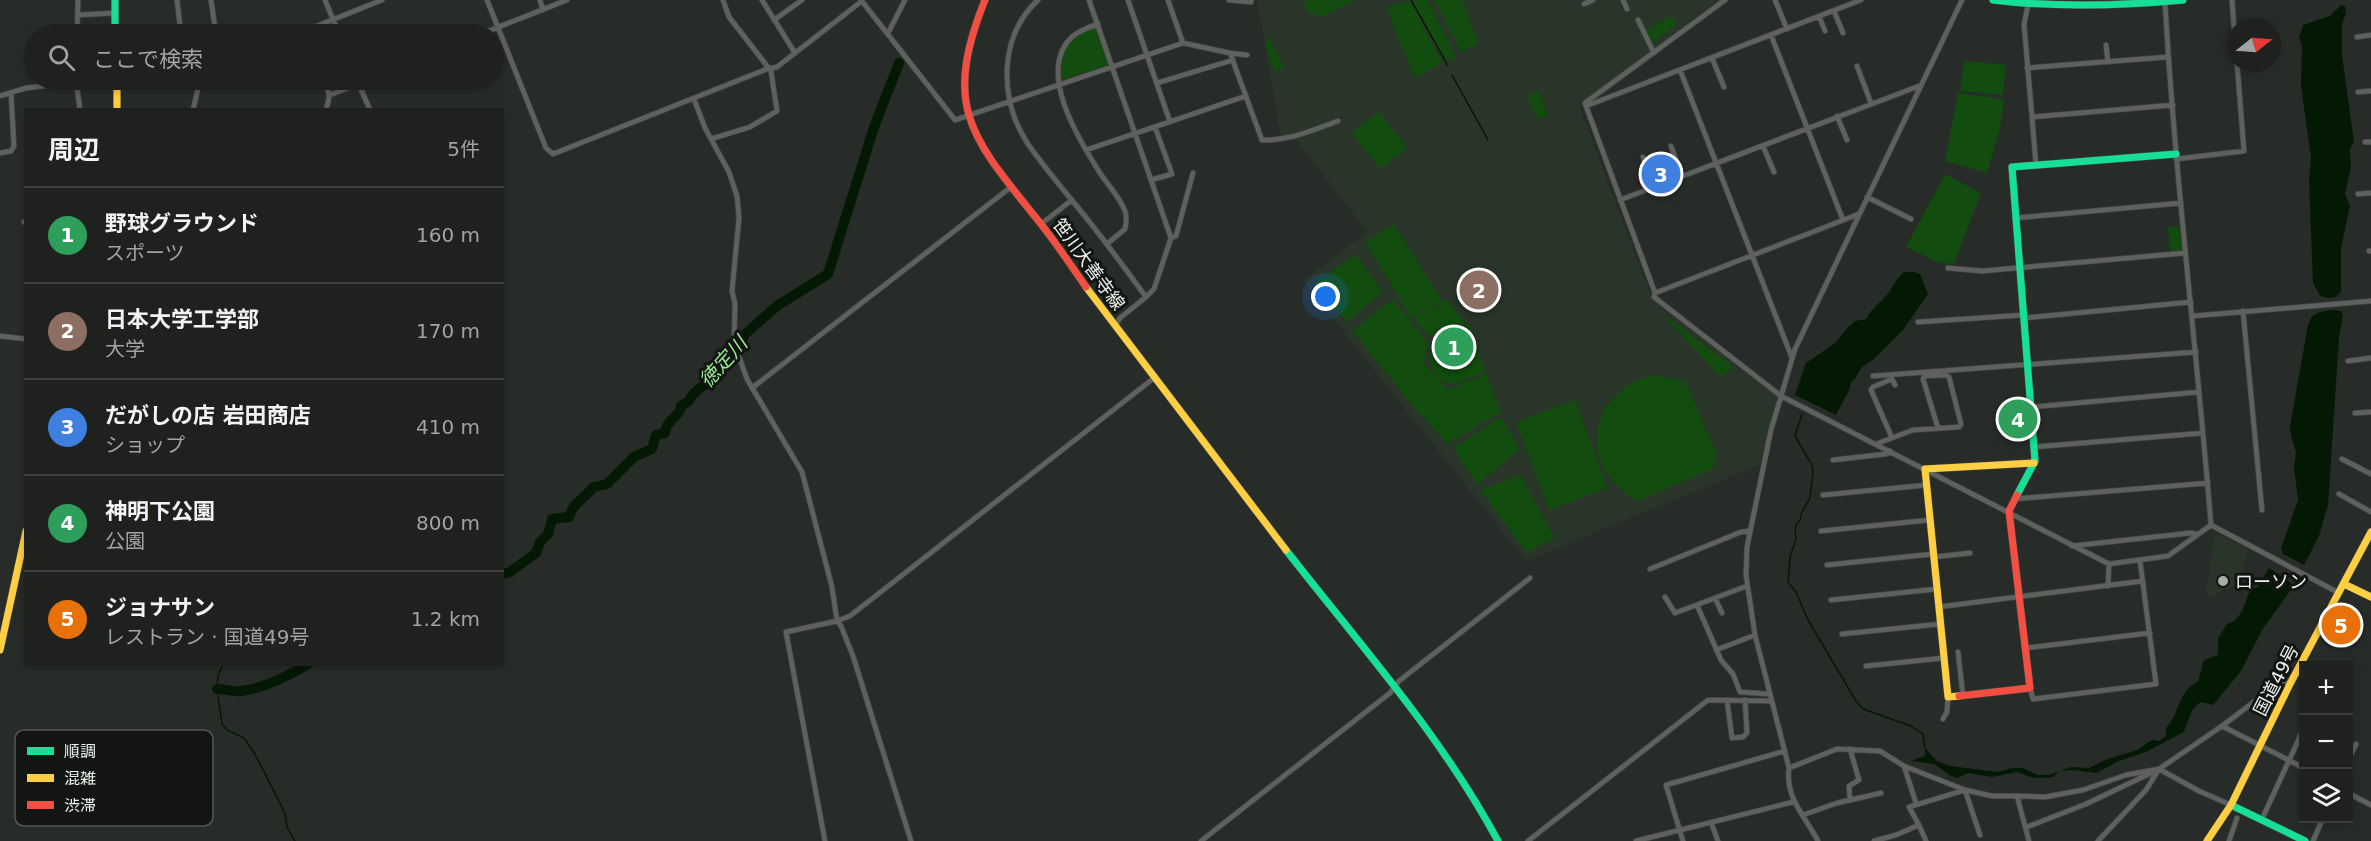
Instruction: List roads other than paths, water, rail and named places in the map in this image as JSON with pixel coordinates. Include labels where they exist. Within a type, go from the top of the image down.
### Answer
[{"type":"main road","points":[[115,0],[115,24]]},
{"type":"main road","name":"笹川大善寺線","points":[[985,0],[972,33],[967,58],[965,91],[969,115],[981,148],[1041,224],[1115,326],[1263,520],[1438,743],[1467,785],[1498,841]]},
{"type":"main road","points":[[1993,0],[2028,5],[2110,7],[2183,0]]},
{"type":"main road","points":[[117,90],[117,108]]},
{"type":"main road","points":[[2034,463],[1925,469],[1948,697],[2030,688],[2017,597],[2009,511],[2034,463],[2012,167],[2176,157]]},
{"type":"main road","name":"国道49号","points":[[2207,841],[2231,805],[2290,684],[2371,532]]},
{"type":"main road","points":[[0,650],[24,540]]},
{"type":"main road","points":[[2344,584],[2371,597]]},
{"type":"main road","points":[[2231,805],[2305,841]]},
{"type":"street","points":[[78,0],[78,24]]},
{"type":"street","points":[[177,0],[180,24]]},
{"type":"street","points":[[211,0],[215,24]]},
{"type":"street","points":[[325,0],[335,24]]},
{"type":"street","points":[[323,24],[382,0]]},
{"type":"street","points":[[487,0],[496,24]]},
{"type":"street","points":[[540,0],[543,10]]},
{"type":"street","points":[[504,26],[567,0]]},
{"type":"street","points":[[711,139],[750,127],[776,112],[772,75],[769,68],[729,17],[723,0]]},
{"type":"street","points":[[762,0],[795,53]]},
{"type":"street","points":[[774,20],[802,0]]},
{"type":"street","points":[[888,33],[905,0]]},
{"type":"street","points":[[1038,0],[1021,18],[1011,41],[1007,63],[1010,100],[1028,143],[1146,297]]},
{"type":"street","points":[[1089,0],[1171,238],[1154,289],[1120,318],[1115,326]]},
{"type":"street","points":[[1128,0],[1170,122]]},
{"type":"street","points":[[1168,0],[1183,43]]},
{"type":"street","points":[[1229,0],[1251,2],[1251,0]]},
{"type":"street","points":[[1584,4],[1593,0]]},
{"type":"street","points":[[1623,0],[1627,9]]},
{"type":"street","points":[[1725,0],[1585,104],[1655,293],[1654,297],[1781,396],[2109,564],[2168,556],[2211,525]]},
{"type":"street","points":[[1775,0],[1787,28]]},
{"type":"street","points":[[1586,106],[1861,0]]},
{"type":"street","points":[[1818,841],[1793,802],[1789,783],[1790,768],[1755,635],[1747,585],[1746,562],[1750,531],[1771,430],[1792,358],[1919,86],[1962,0]]},
{"type":"street","points":[[2232,0],[2233,18]]},
{"type":"street","points":[[504,43],[550,153],[558,153],[777,66],[861,1],[955,120],[1183,43],[1247,55]]},
{"type":"street","points":[[2165,2],[2176,157],[2193,316],[2211,525]]},
{"type":"street","points":[[2028,5],[2024,24],[2036,166]]},
{"type":"street","points":[[1834,10],[1843,33]]},
{"type":"street","points":[[78,15],[115,13]]},
{"type":"street","points":[[1819,16],[1825,31]]},
{"type":"street","points":[[1638,20],[1654,53]]},
{"type":"street","points":[[1098,24],[1081,30],[1073,36],[1063,49],[1057,72],[1058,84],[1076,131],[1126,213],[1125,230],[1107,244]]},
{"type":"street","points":[[1771,35],[1843,220]]},
{"type":"street","points":[[2357,36],[2371,35]]},
{"type":"street","points":[[2106,45],[2108,62]]},
{"type":"street","points":[[1230,53],[1262,140],[1276,141],[1338,121]]},
{"type":"street","points":[[2027,68],[2168,57]]},
{"type":"street","points":[[1712,58],[1724,87]]},
{"type":"street","points":[[1157,83],[1233,60]]},
{"type":"street","points":[[1857,66],[1871,103]]},
{"type":"street","points":[[1680,70],[1792,358]]},
{"type":"street","points":[[2176,157],[2244,151],[2238,72]]},
{"type":"street","points":[[1620,200],[1919,86]]},
{"type":"street","points":[[0,96],[24,89]]},
{"type":"street","points":[[77,90],[80,108]]},
{"type":"street","points":[[193,108],[198,90]]},
{"type":"street","points":[[327,90],[330,95],[327,108]]},
{"type":"street","points":[[330,95],[340,90]]},
{"type":"street","points":[[362,90],[369,108]]},
{"type":"street","points":[[2358,92],[2371,91]]},
{"type":"street","points":[[0,153],[11,151],[14,146],[11,93]]},
{"type":"street","points":[[1086,150],[1246,96]]},
{"type":"street","points":[[694,99],[711,139],[729,172],[740,218],[732,291],[735,304],[734,338],[740,361],[752,388],[802,472],[832,587],[837,621],[853,656],[911,841]]},
{"type":"street","points":[[2032,117],[2173,105]]},
{"type":"street","points":[[1838,116],[1846,140]]},
{"type":"street","points":[[1151,180],[1172,174],[1155,127]]},
{"type":"street","points":[[1671,146],[1682,177]]},
{"type":"street","points":[[1763,146],[1774,172]]},
{"type":"street","points":[[1643,157],[1655,187]]},
{"type":"street","points":[[1171,238],[1176,236],[1193,173]]},
{"type":"street","points":[[752,388],[1011,187]]},
{"type":"street","points":[[2358,194],[2371,193]]},
{"type":"street","points":[[1867,197],[1911,219]]},
{"type":"street","points":[[1041,224],[1072,200]]},
{"type":"street","points":[[2016,218],[2181,203]]},
{"type":"street","points":[[1655,293],[1859,214]]},
{"type":"street","points":[[1948,268],[1982,271],[2185,253]]},
{"type":"street","points":[[2193,316],[2371,301]]},
{"type":"street","points":[[1918,322],[2191,302]]},
{"type":"street","points":[[2243,311],[2262,510]]},
{"type":"street","points":[[0,336],[24,339]]},
{"type":"street","points":[[1873,376],[2196,352]]},
{"type":"street","points":[[2348,361],[2371,358]]},
{"type":"street","points":[[1876,444],[1913,430],[1959,427],[1961,424],[1949,377],[1946,375],[1925,376],[1923,379],[1938,428]]},
{"type":"street","points":[[825,841],[786,635],[789,630],[837,621],[850,616],[1154,378]]},
{"type":"street","points":[[1892,438],[1872,390],[1873,387],[1892,379],[1895,385]]},
{"type":"street","points":[[2031,407],[2199,392]]},
{"type":"street","points":[[2355,413],[2371,412]]},
{"type":"street","points":[[2034,447],[2203,433]]},
{"type":"street","points":[[1833,460],[1886,454],[1890,451]]},
{"type":"street","points":[[2342,459],[2371,474]]},
{"type":"street","points":[[2014,499],[2208,483]]},
{"type":"street","points":[[1823,495],[1927,485]]},
{"type":"street","points":[[2339,494],[2371,512]]},
{"type":"street","points":[[1821,531],[1930,520]]},
{"type":"street","points":[[2211,525],[2338,593]]},
{"type":"street","points":[[1650,569],[1741,532],[1750,531]]},
{"type":"street","points":[[2072,546],[2190,533],[2198,535]]},
{"type":"street","points":[[1827,565],[1970,553]]},
{"type":"street","points":[[2030,688],[2033,699],[2156,684],[2140,561]]},
{"type":"street","points":[[2108,586],[2109,564]]},
{"type":"street","points":[[1201,841],[1530,578]]},
{"type":"street","points":[[1938,607],[2143,581]]},
{"type":"street","points":[[1665,597],[1676,613],[1747,585]]},
{"type":"street","points":[[1831,600],[1937,589]]},
{"type":"street","points":[[1715,598],[1722,613]]},
{"type":"street","points":[[1696,605],[1721,660],[1733,674],[1740,692],[1769,694]]},
{"type":"street","points":[[1842,634],[1940,624]]},
{"type":"street","points":[[2025,648],[2150,633]]},
{"type":"street","points":[[1716,650],[1755,635]]},
{"type":"street","points":[[1958,652],[1963,696]]},
{"type":"street","points":[[1866,666],[1944,658]]},
{"type":"street","points":[[2027,827],[2086,804],[2158,769],[2222,726],[2283,680],[2290,684]]},
{"type":"street","points":[[1943,719],[1948,709],[1948,697]]},
{"type":"street","points":[[1528,841],[1708,700],[1771,701]]},
{"type":"street","points":[[1728,700],[1732,738],[1743,737],[1747,734],[1745,700]]},
{"type":"street","points":[[2222,726],[2299,766]]},
{"type":"street","points":[[2262,819],[2299,739]]},
{"type":"street","points":[[2353,751],[2356,744]]},
{"type":"street","points":[[1790,768],[1837,749],[1880,751],[1904,766],[1965,790],[1992,796],[2045,797],[2083,790],[2126,776],[2158,769],[2231,805]]},
{"type":"street","points":[[1850,749],[1859,780],[1849,786],[1850,800]]},
{"type":"street","points":[[1683,841],[1666,785],[1785,751]]},
{"type":"street","points":[[1904,766],[1916,803]]},
{"type":"street","points":[[2098,841],[2146,790],[2158,769]]},
{"type":"street","points":[[1926,841],[1909,807],[1965,790]]},
{"type":"street","points":[[1965,790],[1980,835]]},
{"type":"street","points":[[1803,815],[1881,793]]},
{"type":"street","points":[[2353,795],[2371,805]]},
{"type":"street","points":[[2017,796],[2030,841]]},
{"type":"street","points":[[1636,841],[1793,802]]},
{"type":"street","points":[[2229,841],[2237,818]]},
{"type":"street","points":[[1711,822],[1718,841]]},
{"type":"street","points":[[2313,841],[2321,823]]},
{"type":"street","points":[[1874,841],[1896,836],[1919,825]]},
{"type":"street","points":[[2284,841],[2288,832]]},
{"type":"waterway","points":[[1411,0],[1448,66]]},
{"type":"waterway","name":"徳定川","points":[[504,574],[510,572],[536,553],[540,542],[548,534],[552,519],[569,517],[574,506],[594,487],[607,484],[634,457],[652,449],[656,435],[665,433],[668,424],[679,412],[681,406],[689,401],[700,388],[709,383],[711,376],[722,369],[722,361],[729,350],[740,344],[745,334],[777,306],[828,274],[874,127],[899,63]]},
{"type":"waterway","points":[[1452,75],[1488,140]]},
{"type":"waterway","points":[[1802,414],[1795,436],[1812,465],[1813,472],[1810,498],[1795,530],[1796,539],[1790,557],[1788,582],[1796,592],[1808,620],[1856,701],[1863,709],[1911,726],[1923,734],[1925,748]]},
{"type":"waterway","points":[[222,666],[218,676],[217,689],[222,724],[227,730],[244,738],[255,754],[285,813],[287,827],[295,841]]},
{"type":"waterway","name":"徳定川","points":[[217,689],[238,691],[259,687],[304,666]]},
{"type":"place","name":"だがしの店 岩田商店","points":[[1661,174]]},
{"type":"place","name":"日本大学工学部","points":[[1479,290]]},
{"type":"place","name":"野球グラウンド","points":[[1454,347]]},
{"type":"place","name":"神明下公園","points":[[2018,419]]},
{"type":"place","name":"ローソン","points":[[2223,581]]},
{"type":"place","name":"ジョナサン","points":[[2341,625]]}]
